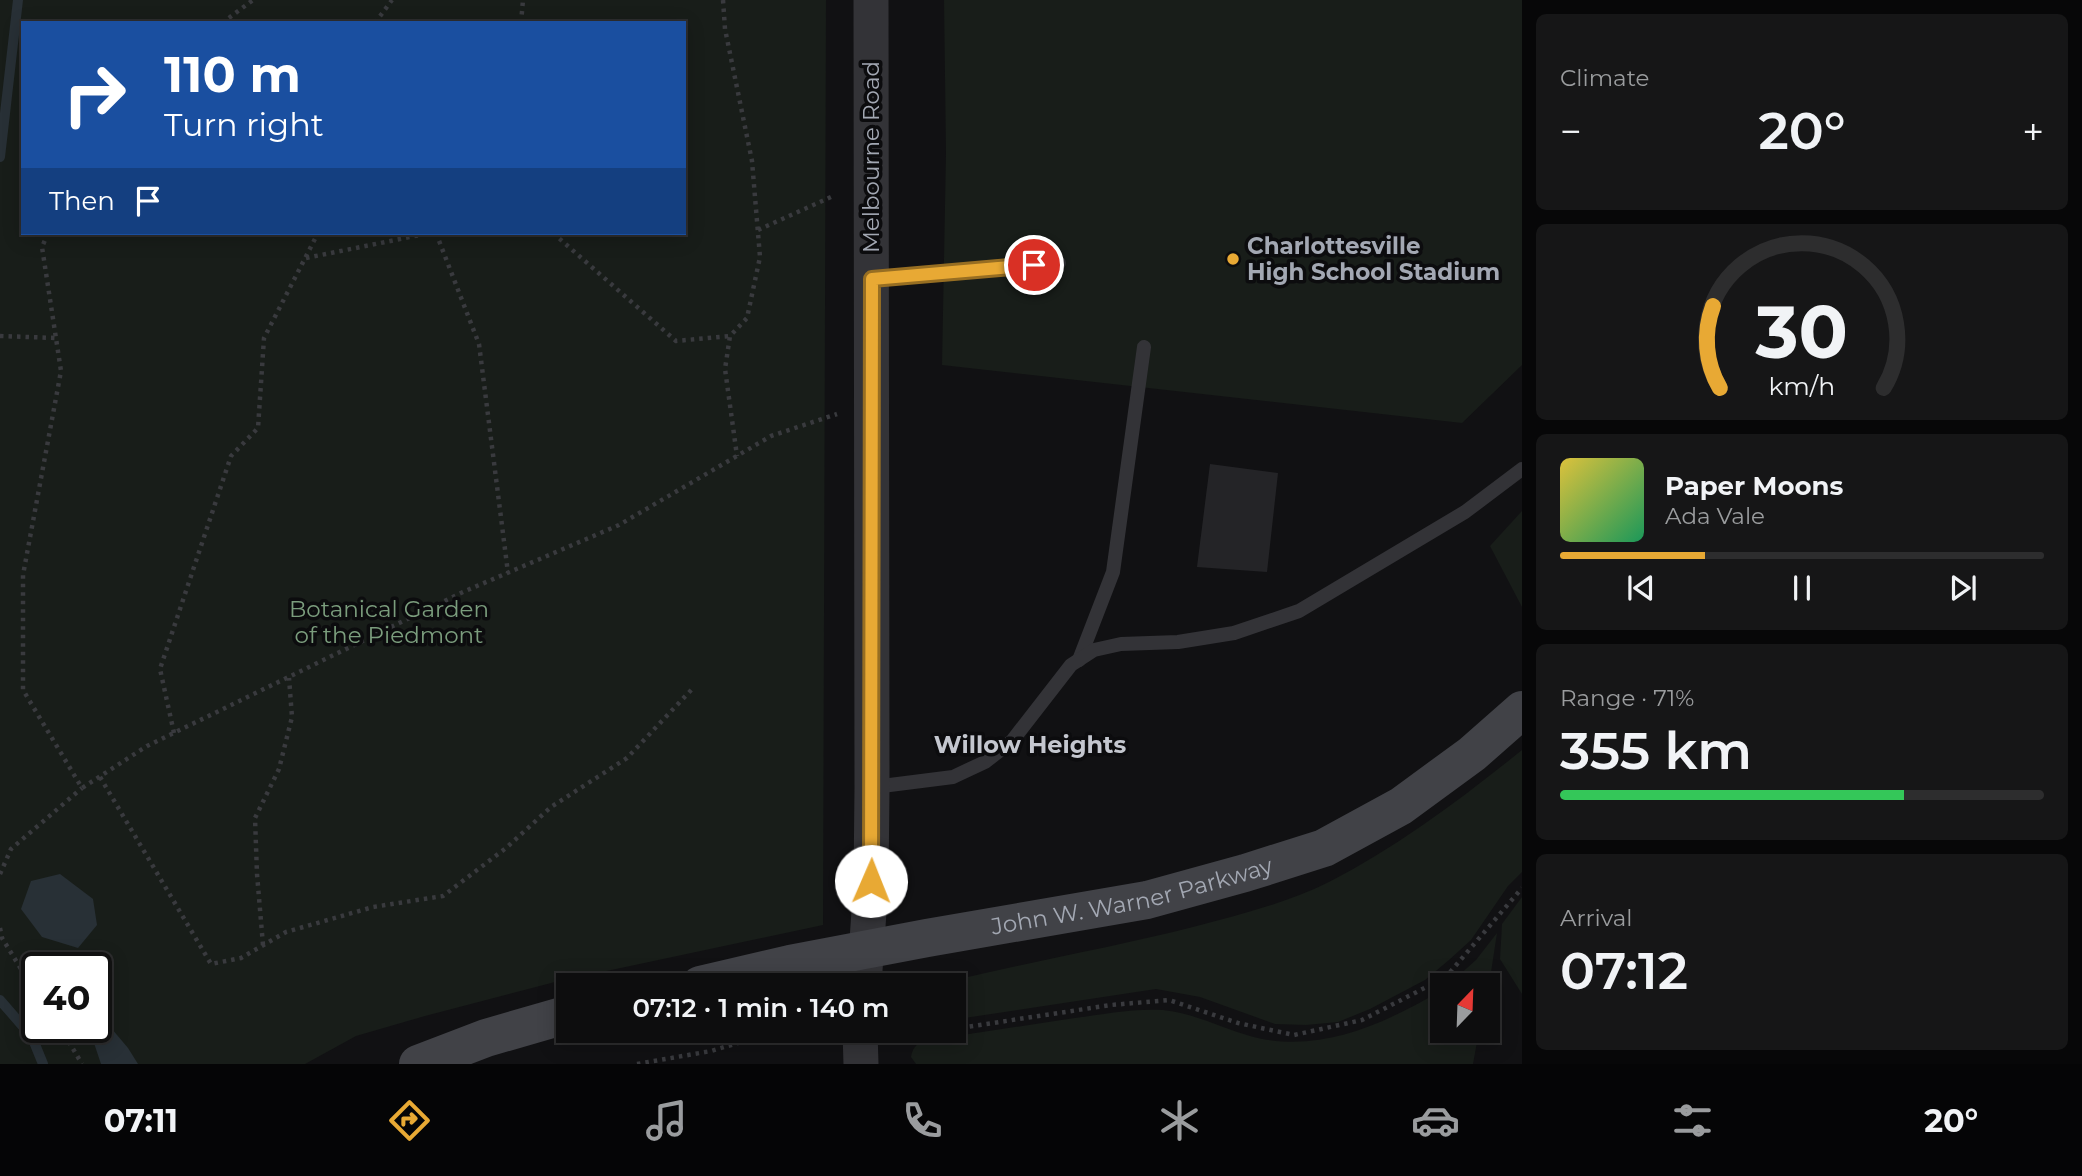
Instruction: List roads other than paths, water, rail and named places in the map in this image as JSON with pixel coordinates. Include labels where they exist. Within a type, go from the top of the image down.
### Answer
[{"type":"main road","name":"John W. Warner Parkway","points":[[816,973],[865,968],[1147,900],[1324,848],[1401,806],[1472,754],[1522,710]]},
{"type":"main road","points":[[418,1064],[486,1038],[556,1018]]},
{"type":"street","name":"Melbourne Road","points":[[865,968],[871,881],[872,788],[871,0]]},
{"type":"street","points":[[860,1043],[861,1064]]},
{"type":"lane","points":[[872,279],[1059,262]]},
{"type":"lane","points":[[1079,660],[1113,572],[1144,347]]},
{"type":"lane","points":[[872,788],[953,778],[985,762],[1012,741],[1071,665],[1094,650],[1121,644],[1178,642],[1234,633],[1298,611],[1465,512],[1522,469]]},
{"type":"waterway","points":[[0,157],[18,0]]},
{"type":"waterway","points":[[0,1000],[32,1037],[43,1064]]},
{"type":"place","name":"Charlottesville High School Stadium","points":[[1233,259]]},
{"type":"district","name":"Willow Heights","points":[[1030,745]]},
{"type":"park label","name":"Botanical Garden of the Piedmont","points":[[389,622]]}]
